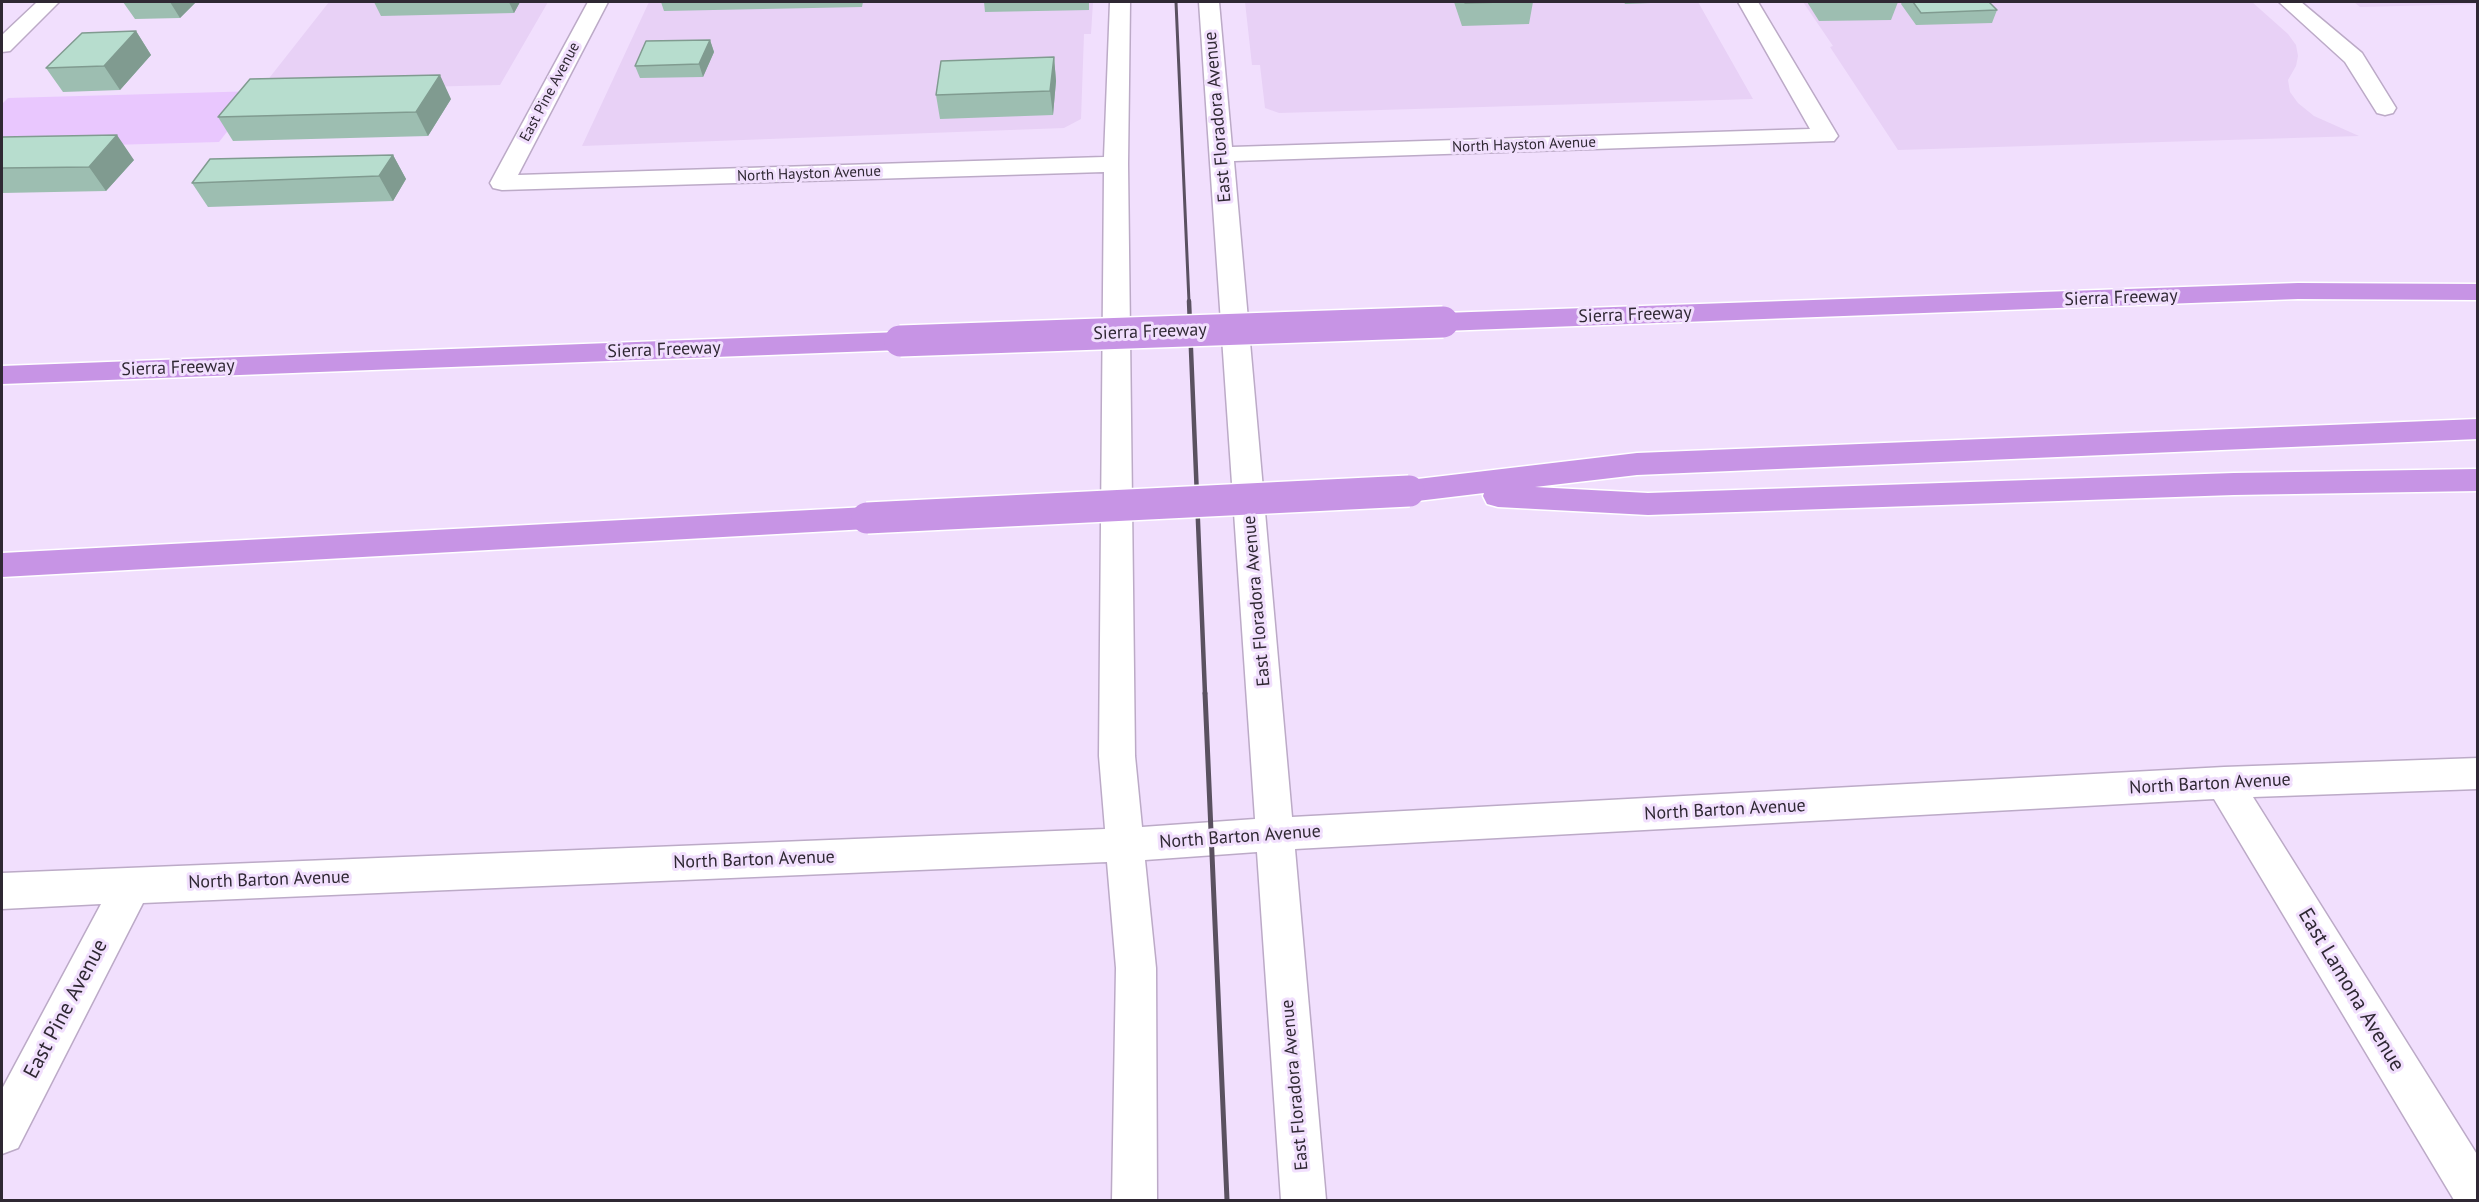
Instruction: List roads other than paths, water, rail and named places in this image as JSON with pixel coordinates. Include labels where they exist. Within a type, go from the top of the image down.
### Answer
[{"type":"highway","points":[[2298,291],[2478,273]]},
{"type":"highway","points":[[2298,291],[2478,292]]},
{"type":"highway","name":"Sierra Freeway","points":[[2,375],[2298,291]]},
{"type":"highway","points":[[2,565],[1409,490],[1637,464],[2478,429]]},
{"type":"highway","points":[[1409,490],[1648,504],[2222,485],[2478,480]]},
{"type":"street","points":[[2,46],[49,2]]},
{"type":"street","name":"East Pine Avenue","points":[[502,183],[598,2]]},
{"type":"street","points":[[1120,2],[1116,164],[1117,756],[1136,968],[1135,1200]]},
{"type":"street","name":"East Floradora Avenue","points":[[1209,2],[1304,1200]]},
{"type":"street","name":"North Hayston Avenue","points":[[1221,154],[1826,136],[1748,2]]},
{"type":"street","points":[[2289,2],[2354,58],[2385,108]]},
{"type":"street","name":"North Hayston Avenue","points":[[502,183],[1116,164]]},
{"type":"street","name":"North Barton Avenue","points":[[2,891],[1124,845],[1275,834],[2224,783],[2478,773]]},
{"type":"street","name":"East Lamona Avenue","points":[[2224,783],[2478,1198]]},
{"type":"street","name":"East Pine Avenue","points":[[2,1132],[131,886]]},
{"type":"railway","points":[[1176,2],[1189,302]]},
{"type":"railway","points":[[1189,301],[1205,694]]},
{"type":"railway","points":[[1205,693],[1227,1200]]}]
